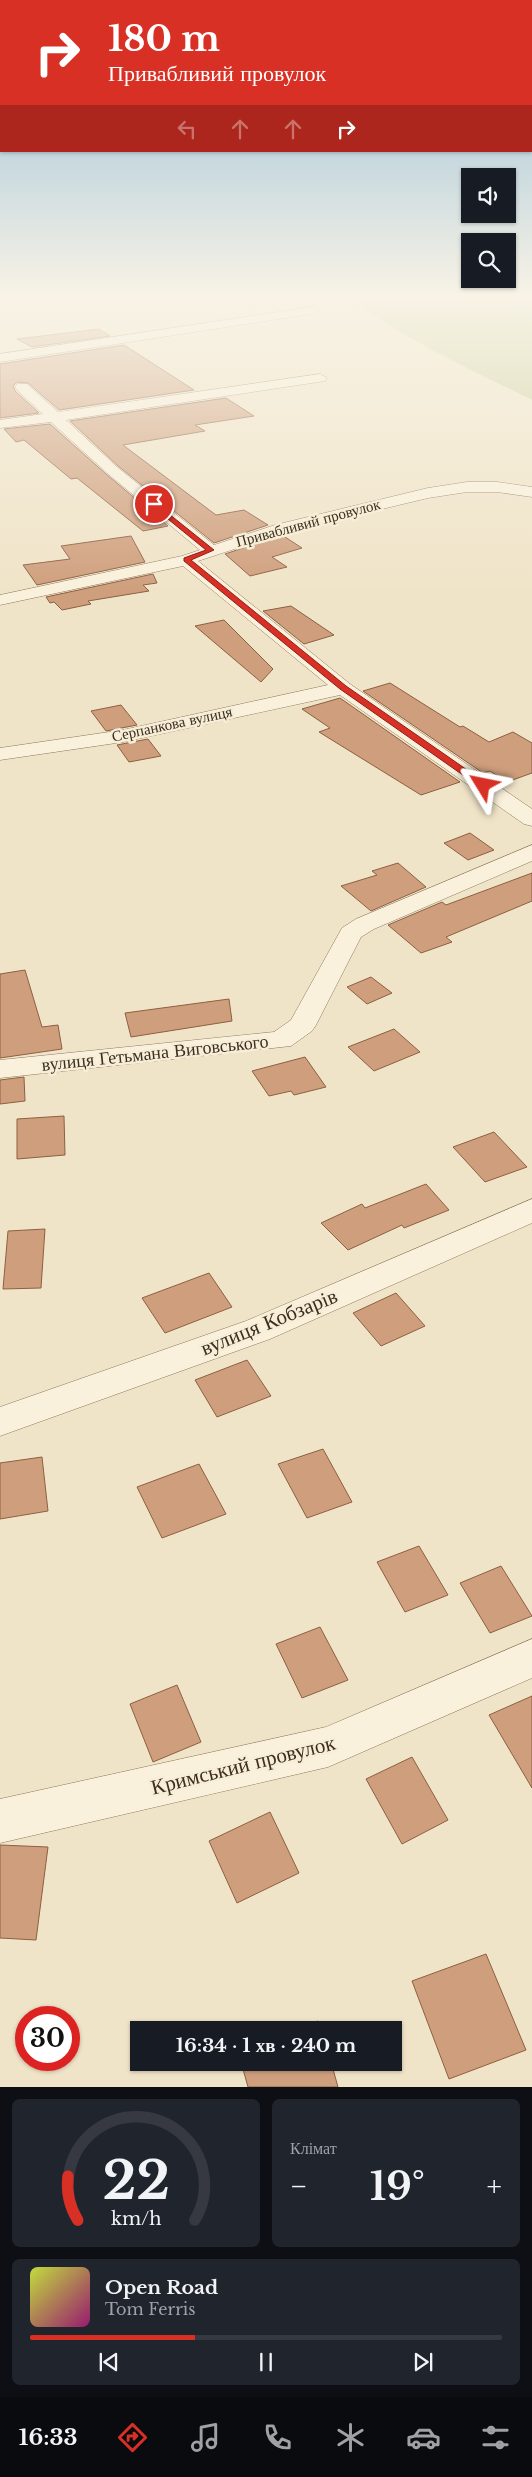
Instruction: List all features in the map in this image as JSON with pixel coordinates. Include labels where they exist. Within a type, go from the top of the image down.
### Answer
[{"type":"street","points":[[31,395],[112,470],[210,550]]},
{"type":"street","points":[[0,424],[56,418],[205,395]]},
{"type":"street","name":"Привабливий провулок","points":[[0,600],[90,579],[186,560],[210,550],[319,518],[446,490],[467,487],[497,487],[532,492]]},
{"type":"street","points":[[186,560],[343,688],[532,819]]},
{"type":"street","name":"Серпанкова вулиця","points":[[0,754],[122,736],[343,688]]},
{"type":"street","name":"вулиця Гетьмана Виговського","points":[[0,1069],[281,1040],[302,1025],[351,933],[365,924],[532,852]]},
{"type":"street","name":"вулиця Кобзарів","points":[[0,1422],[258,1330],[532,1210]]},
{"type":"street","name":"Кримський провулок","points":[[0,1821],[328,1747],[532,1658]]},
{"type":"green space","points":[[523,395],[532,395],[532,400]]},
{"type":"building","points":[[0,395],[20,395],[39,413],[0,418]]},
{"type":"building","points":[[42,395],[158,395],[59,410]]},
{"type":"building","points":[[226,398],[254,416],[195,425],[205,431],[123,445],[216,515],[244,510],[268,525],[214,543],[118,466],[70,421]]},
{"type":"building","points":[[50,424],[168,526],[143,531],[77,478],[71,479],[24,440],[16,442],[4,429]]},
{"type":"building","points":[[282,535],[302,548],[272,557],[287,567],[250,576],[225,554]]},
{"type":"building","points":[[131,536],[145,562],[37,585],[23,565],[70,559],[61,546]]},
{"type":"building","points":[[153,574],[157,583],[143,585],[149,591],[88,601],[91,604],[62,610],[54,602],[50,603],[46,597]]},
{"type":"building","points":[[291,606],[334,635],[304,644],[263,611]]},
{"type":"building","points":[[224,620],[273,669],[261,682],[195,626]]},
{"type":"building","points":[[390,683],[460,727],[463,726],[489,742],[513,732],[532,743],[532,773],[507,782],[490,771],[483,773],[363,691]]},
{"type":"building","points":[[340,698],[460,782],[421,795],[319,732],[330,728],[302,709]]},
{"type":"building","points":[[121,705],[137,725],[106,731],[91,711]]},
{"type":"building","points":[[148,739],[161,756],[129,762],[117,745]]},
{"type":"building","points":[[470,833],[494,850],[468,860],[444,843]]},
{"type":"building","points":[[398,863],[426,887],[371,911],[341,886],[377,875],[372,871]]},
{"type":"building","points":[[532,873],[532,901],[446,937],[452,942],[421,953],[388,925],[442,902],[446,905]]},
{"type":"building","points":[[25,970],[42,1027],[58,1025],[62,1049],[0,1058],[0,974]]},
{"type":"building","points":[[371,977],[392,993],[367,1004],[347,987]]},
{"type":"building","points":[[229,999],[232,1021],[131,1037],[125,1013]]},
{"type":"building","points":[[394,1029],[420,1052],[374,1071],[348,1047]]},
{"type":"building","points":[[305,1057],[326,1087],[294,1095],[291,1091],[269,1096],[252,1071]]},
{"type":"building","points":[[24,1077],[25,1101],[0,1104],[0,1080]]},
{"type":"building","points":[[64,1116],[65,1155],[17,1159],[17,1119]]},
{"type":"building","points":[[494,1132],[527,1167],[485,1182],[453,1147]]},
{"type":"building","points":[[426,1184],[449,1210],[404,1228],[402,1225],[348,1250],[321,1223],[362,1204],[365,1208]]},
{"type":"building","points":[[45,1229],[41,1288],[3,1289],[8,1231]]},
{"type":"building","points":[[209,1273],[232,1307],[165,1333],[142,1298]]},
{"type":"building","points":[[396,1293],[425,1326],[381,1346],[353,1313]]},
{"type":"building","points":[[247,1360],[271,1396],[217,1417],[195,1380]]},
{"type":"building","points":[[323,1449],[352,1502],[307,1518],[278,1464]]},
{"type":"building","points":[[42,1457],[48,1511],[0,1519],[0,1463]]},
{"type":"building","points":[[199,1464],[226,1514],[162,1538],[137,1487]]},
{"type":"building","points":[[419,1546],[448,1595],[405,1612],[377,1562]]},
{"type":"building","points":[[501,1566],[532,1616],[490,1633],[460,1583]]},
{"type":"building","points":[[320,1627],[348,1680],[302,1698],[276,1644]]},
{"type":"building","points":[[177,1685],[201,1742],[153,1762],[130,1704]]},
{"type":"building","points":[[532,1696],[532,1788],[489,1715]]},
{"type":"building","points":[[412,1757],[448,1820],[402,1844],[366,1779]]},
{"type":"building","points":[[270,1812],[299,1873],[237,1903],[209,1841]]},
{"type":"building","points":[[0,1845],[48,1847],[36,1940],[0,1938]]},
{"type":"building","points":[[486,1954],[526,2050],[449,2079],[412,1981]]},
{"type":"building","points":[[244,2071],[334,2071],[338,2087],[248,2087]]},
{"type":"route","points":[[154,504],[210,550],[186,560],[343,688],[483,785]]}]
